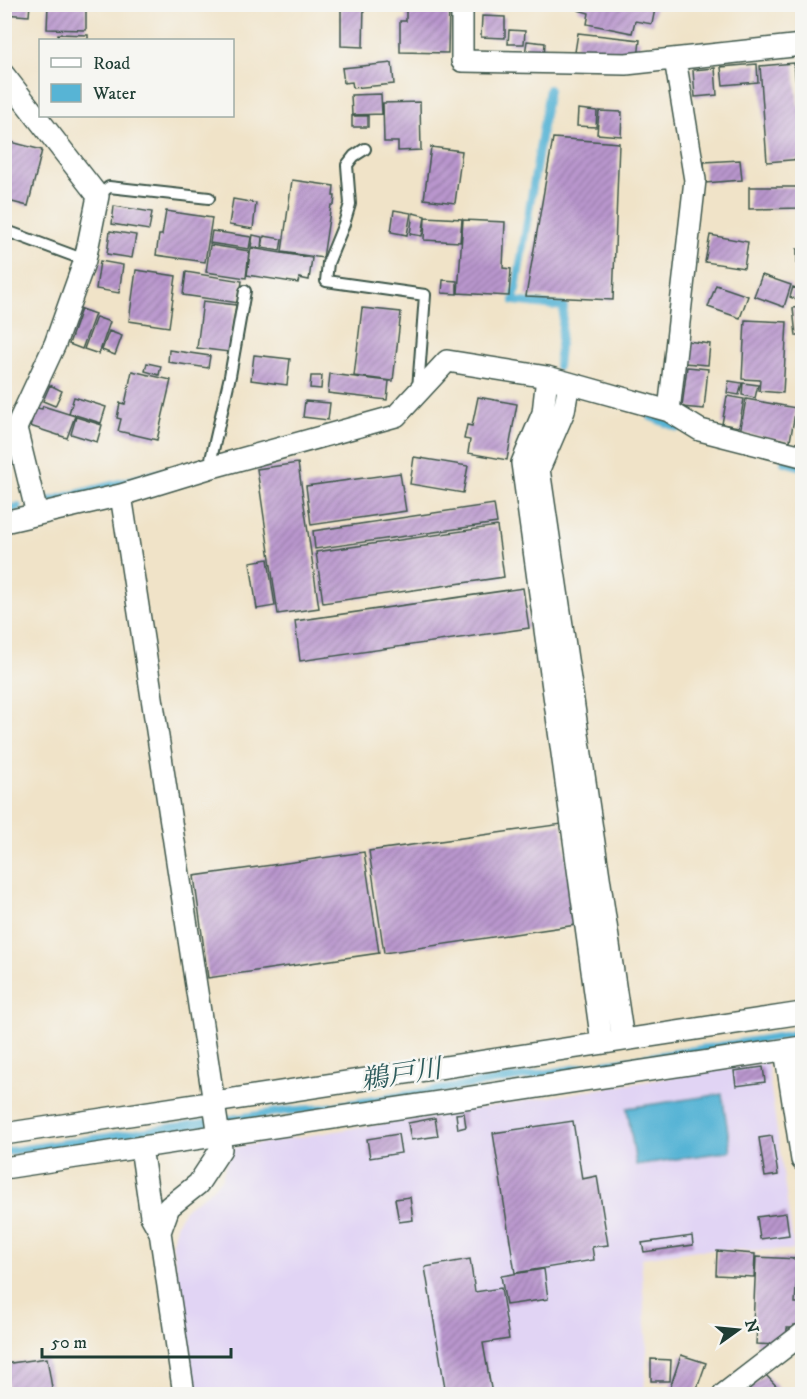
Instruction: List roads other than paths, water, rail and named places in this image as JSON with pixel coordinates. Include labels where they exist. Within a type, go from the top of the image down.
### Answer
[{"type":"street","points":[[462,4],[462,61],[626,64],[802,45]]},
{"type":"street","points":[[669,411],[695,180],[675,59]]},
{"type":"street","points":[[4,75],[98,196],[85,260],[55,344],[16,428],[37,514]]},
{"type":"street","points":[[4,522],[121,495],[396,416],[447,361],[569,382],[669,411],[700,430],[802,456]]},
{"type":"street","points":[[547,377],[543,413],[522,463],[602,1043]]},
{"type":"street","points":[[569,382],[564,411],[539,469],[623,1040]]},
{"type":"street","points":[[121,495],[221,1149],[198,1184],[169,1207],[160,1232]]},
{"type":"street","points":[[4,1134],[802,1013]]},
{"type":"street","points":[[4,1168],[141,1148],[218,1133],[794,1048],[802,1160]]},
{"type":"street","points":[[141,1148],[151,1216],[160,1232],[184,1395]]},
{"type":"street","points":[[724,1395],[802,1334]]},
{"type":"lane","points":[[365,149],[354,156],[347,165],[350,204],[328,263],[326,281],[425,295],[418,390]]},
{"type":"lane","points":[[98,196],[109,187],[209,198]]},
{"type":"lane","points":[[4,230],[85,260]]},
{"type":"lane","points":[[209,468],[230,376],[245,291]]},
{"type":"water","points":[[722,1094],[731,1151],[636,1165],[627,1108]]},
{"type":"waterway","points":[[549,89],[514,301],[564,307],[558,366]]},
{"type":"waterway","points":[[554,412],[556,393]]},
{"type":"waterway","points":[[651,417],[678,428]]},
{"type":"waterway","points":[[784,462],[802,467]]},
{"type":"waterway","points":[[49,501],[163,472]]},
{"type":"waterway","points":[[4,510],[18,507]]},
{"type":"waterway","name":"鵜戸川","points":[[4,1152],[285,1111],[323,1108],[802,1033]]},
{"type":"waterway","points":[[798,1059],[802,1091]]}]
